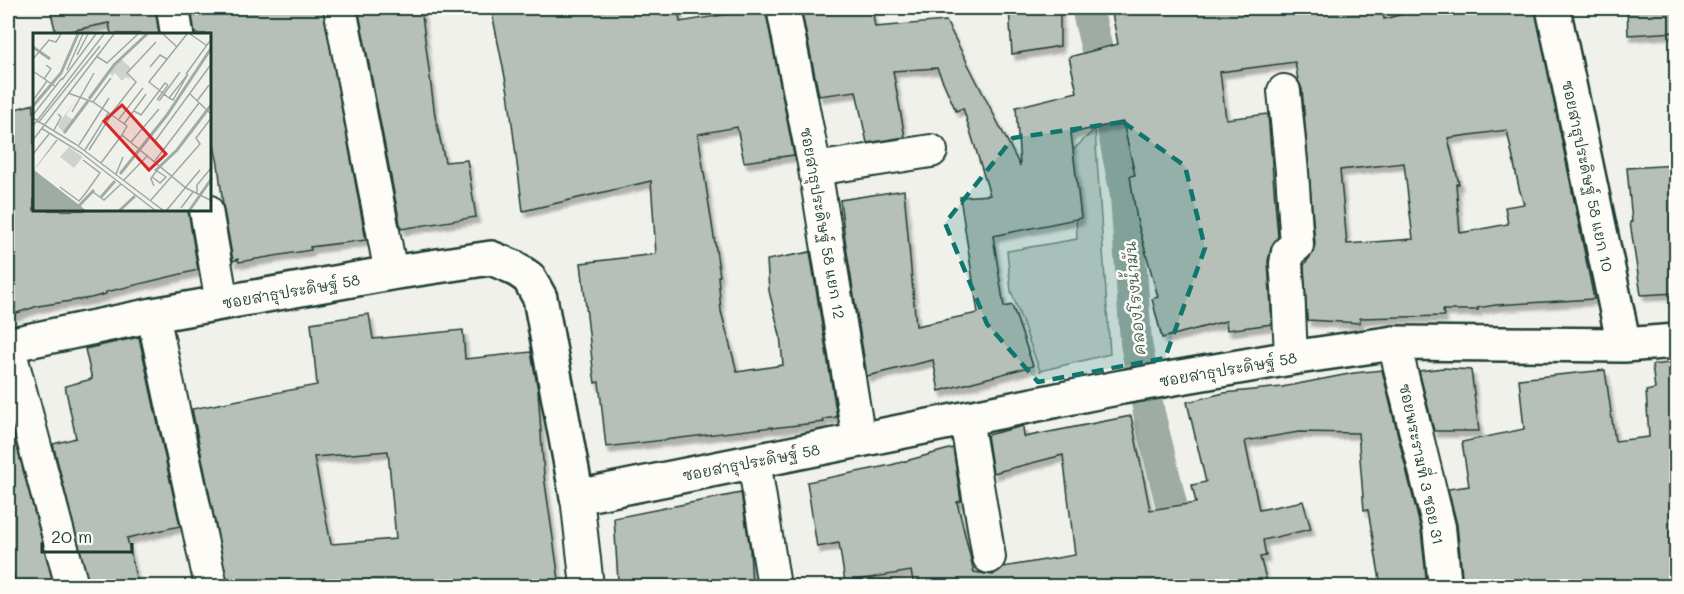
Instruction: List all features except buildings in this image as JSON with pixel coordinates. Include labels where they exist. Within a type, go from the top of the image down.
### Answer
[{"type":"street","points":[[173,8],[177,33]]},
{"type":"street","points":[[340,8],[391,273]]},
{"type":"street","name":"ซอยสาธุประดิษฐ์ 58 แยก 12","points":[[783,8],[815,169],[859,440]]},
{"type":"street","name":"ซอยสาธุประดิษฐ์ 58 แยก 10","points":[[1553,8],[1624,345]]},
{"type":"street","points":[[1284,91],[1297,245],[1288,252],[1286,264],[1291,358]]},
{"type":"street","points":[[815,169],[931,151]]},
{"type":"street","points":[[206,212],[222,303]]},
{"type":"street","name":"ซอยสาธุประดิษฐ์ 58","points":[[8,345],[153,315],[391,273],[491,258],[513,267],[529,278],[540,298],[577,497],[1122,387],[1394,343],[1624,345],[1677,341]]},
{"type":"street","points":[[153,315],[211,586]]},
{"type":"street","name":"ซอยพระรามที่ 3 ซอย 31","points":[[1394,343],[1439,527],[1444,586]]},
{"type":"street","points":[[8,345],[72,586]]},
{"type":"street","points":[[966,419],[989,557]]},
{"type":"street","points":[[754,461],[774,586]]},
{"type":"street","points":[[577,497],[587,586]]},
{"type":"highlighted area","points":[[1123,122],[1185,166],[1205,248],[1165,358],[1038,382],[987,324],[945,223],[1013,138]]},
{"type":"shaded area","points":[[1095,129],[1110,354],[1040,371],[1011,291],[1007,251],[1077,239],[1073,150]]},
{"type":"waterway","name":"คลองโรงน้ำมัน","points":[[1087,8],[1126,195],[1136,343],[1149,413],[1191,586]]}]
